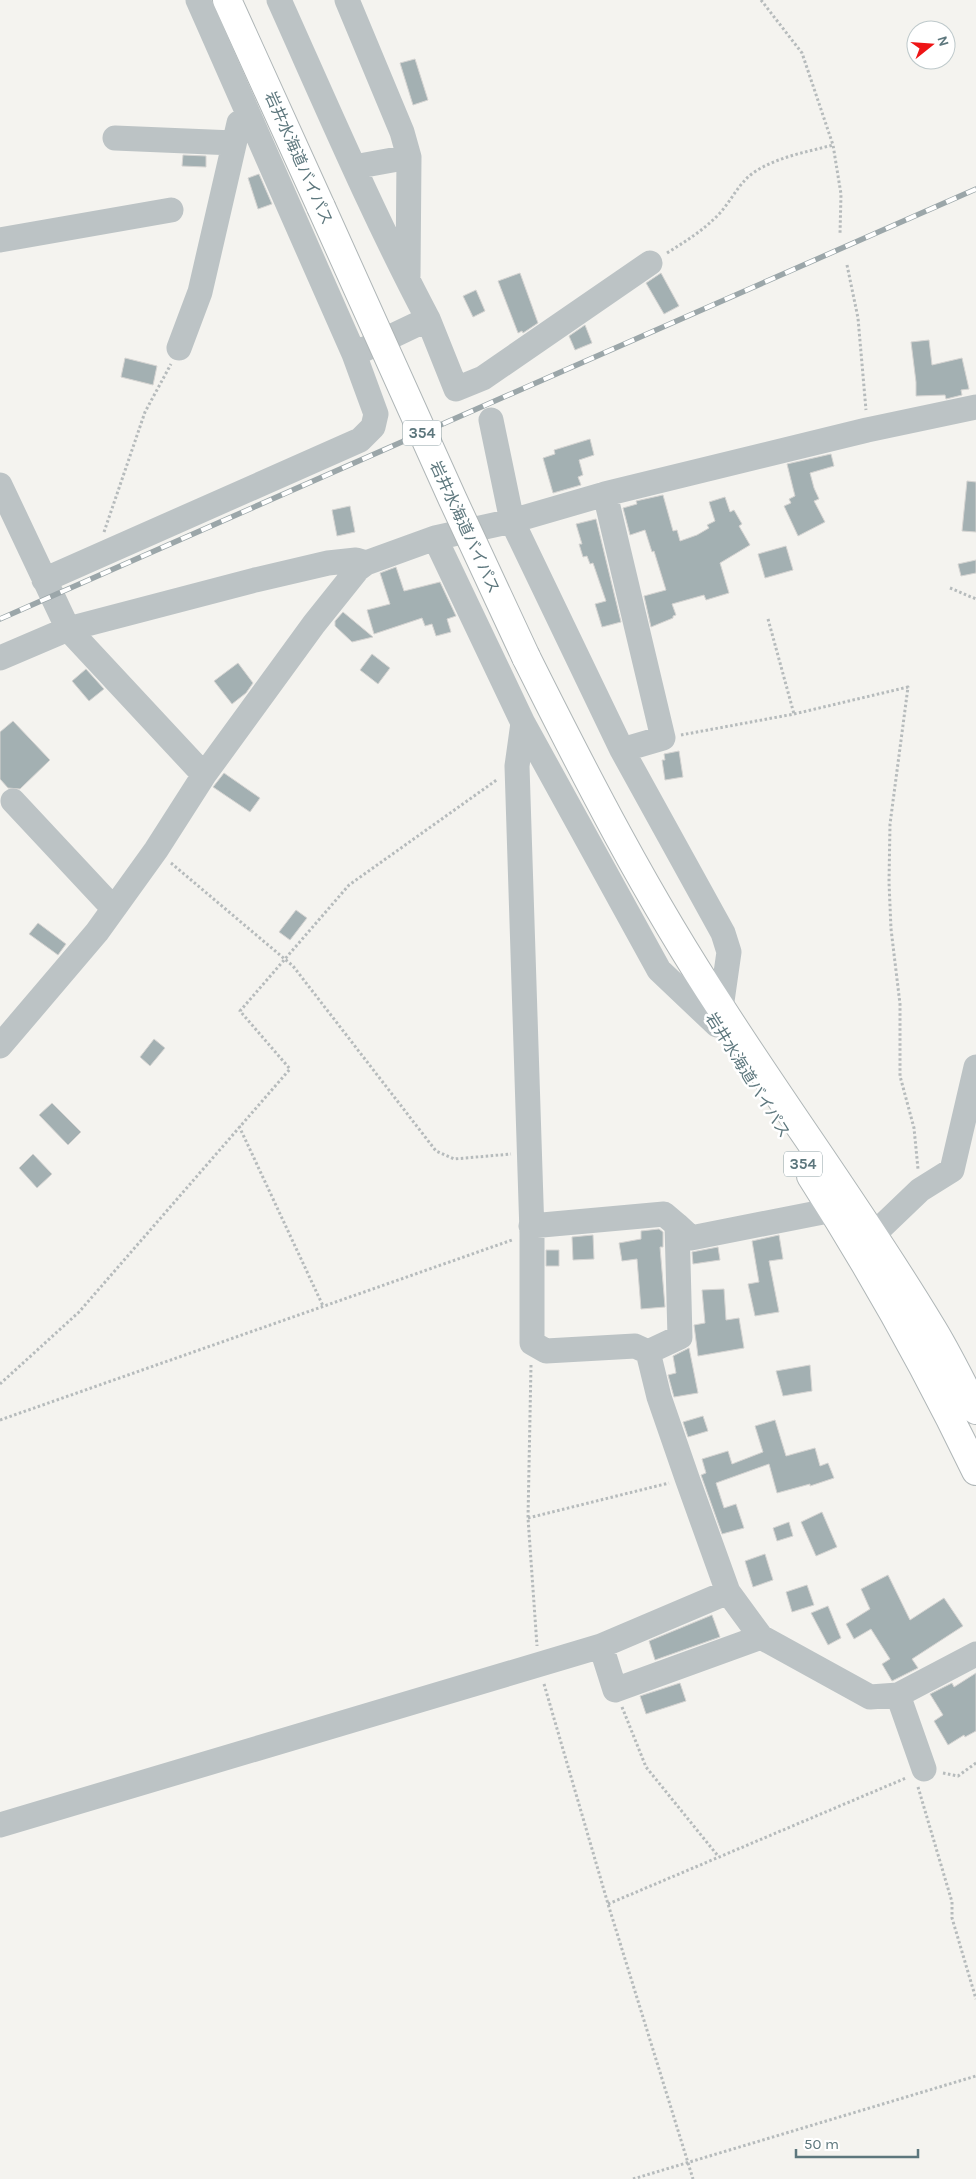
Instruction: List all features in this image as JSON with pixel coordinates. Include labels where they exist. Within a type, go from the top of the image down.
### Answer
[{"type":"highway","name":"岩井水海道バイパス","points":[[227,0],[456,509],[526,657],[678,956],[864,1241],[931,1326],[976,1410]]},
{"type":"highway","name":"岩井水海道バイパス","points":[[719,1017],[833,1210],[864,1241],[976,1471]]},
{"type":"street","points":[[44,580],[360,440],[373,427],[376,414],[354,354],[198,0]]},
{"type":"street","points":[[279,0],[354,167],[428,319],[456,389],[483,378],[650,263]]},
{"type":"street","points":[[347,0],[402,132],[409,157],[408,280]]},
{"type":"street","points":[[179,348],[200,292],[239,123],[248,116]]},
{"type":"street","points":[[115,138],[232,153],[268,161]]},
{"type":"street","points":[[354,167],[409,157]]},
{"type":"street","points":[[0,240],[171,210]]},
{"type":"street","points":[[354,354],[428,319]]},
{"type":"street","points":[[0,1046],[97,932],[156,850],[204,775],[314,624],[358,570],[366,563],[435,538],[512,521],[605,494],[868,430],[976,408]]},
{"type":"street","points":[[435,538],[523,723],[659,970],[719,1017],[729,952],[723,933],[622,750],[512,521],[491,420]]},
{"type":"street","points":[[605,494],[663,738],[622,750]]},
{"type":"street","points":[[3,500],[68,629],[204,775]]},
{"type":"street","points":[[0,658],[68,629],[255,580],[328,563],[356,560],[366,563]]},
{"type":"street","points":[[523,723],[517,766],[532,1229],[532,1343],[546,1351],[635,1346],[648,1352],[680,1337],[676,1225]]},
{"type":"street","points":[[13,801],[113,908]]},
{"type":"street","points":[[864,1241],[920,1190],[952,1170],[976,1067]]},
{"type":"street","points":[[532,1229],[664,1214],[691,1238],[833,1210]]},
{"type":"street","points":[[648,1352],[660,1397],[728,1592],[761,1637],[870,1697],[898,1695],[976,1654]]},
{"type":"street","points":[[0,1825],[600,1646],[728,1592]]},
{"type":"street","points":[[600,1646],[615,1690],[761,1637]]},
{"type":"street","points":[[898,1695],[918,1776]]},
{"type":"path","points":[[762,0],[802,53],[833,145],[841,194],[840,234]]},
{"type":"path","points":[[650,263],[698,234],[719,215],[729,203],[737,187],[753,173],[772,162],[833,145]]},
{"type":"path","points":[[847,265],[858,318],[868,430]]},
{"type":"path","points":[[96,558],[144,412],[179,348]]},
{"type":"path","points":[[950,588],[976,599]]},
{"type":"path","points":[[768,619],[794,714]]},
{"type":"path","points":[[663,738],[794,714],[908,686],[890,824],[888,882],[891,929],[900,1004],[900,1076],[914,1128],[920,1190]]},
{"type":"path","points":[[0,1384],[79,1312],[290,1069],[240,1011],[350,885],[517,766]]},
{"type":"path","points":[[156,850],[293,966],[436,1151],[454,1159],[529,1152]]},
{"type":"path","points":[[240,1126],[323,1306]]},
{"type":"path","points":[[0,1420],[323,1306],[532,1229]]},
{"type":"path","points":[[532,1343],[528,1518],[539,1664],[608,1904],[693,2179]]},
{"type":"path","points":[[528,1518],[687,1478]]},
{"type":"path","points":[[615,1690],[646,1767],[718,1856]]},
{"type":"path","points":[[608,1904],[718,1856],[918,1776],[952,1902],[952,1918],[976,1999]]},
{"type":"path","points":[[633,2179],[976,2076]]},
{"type":"building","points":[[415,59],[428,100],[413,105],[400,63]]},
{"type":"building","points":[[183,155],[206,156],[206,167],[182,166]]},
{"type":"building","points":[[259,174],[272,204],[258,209],[248,178]]},
{"type":"building","points":[[520,273],[538,323],[523,333],[522,331],[518,333],[498,281]]},
{"type":"building","points":[[661,273],[679,306],[664,314],[646,283]]},
{"type":"building","points":[[476,290],[485,311],[473,317],[463,296]]},
{"type":"building","points":[[585,325],[592,343],[575,350],[569,336]]},
{"type":"building","points":[[929,340],[932,365],[962,358],[969,389],[961,390],[962,395],[946,399],[945,395],[916,396],[911,342]]},
{"type":"building","points":[[125,358],[157,366],[153,385],[121,377]]},
{"type":"building","points":[[590,439],[594,455],[579,460],[583,475],[578,477],[581,485],[553,493],[543,458],[555,454],[554,450]]},
{"type":"building","points":[[831,454],[834,466],[810,473],[819,499],[814,501],[825,522],[798,536],[784,506],[791,503],[789,499],[795,496],[787,464]]},
{"type":"building","points":[[967,481],[976,482],[976,532],[962,531]]},
{"type":"building","points":[[663,495],[673,531],[677,530],[680,541],[709,528],[707,525],[715,521],[709,502],[725,497],[730,512],[734,510],[742,524],[739,526],[750,545],[720,563],[729,593],[706,600],[704,595],[672,604],[676,615],[651,627],[644,596],[666,590],[654,551],[652,552],[645,530],[630,535],[623,508],[637,504],[636,501]]},
{"type":"building","points":[[350,506],[355,532],[337,536],[332,510]]},
{"type":"building","points":[[596,519],[621,622],[602,627],[595,604],[606,601],[593,563],[590,564],[587,556],[583,557],[579,544],[582,544],[576,524]]},
{"type":"building","points":[[786,546],[793,570],[765,578],[758,554]]},
{"type":"building","points":[[976,560],[976,573],[961,576],[958,564]]},
{"type":"building","points":[[396,567],[404,591],[440,582],[456,616],[447,619],[451,632],[436,636],[432,624],[425,626],[422,618],[374,634],[367,610],[390,604],[380,573]]},
{"type":"building","points":[[343,612],[373,637],[352,642],[335,626],[335,621]]},
{"type":"building","points":[[372,654],[390,668],[378,684],[360,670]]},
{"type":"building","points":[[238,663],[253,683],[246,693],[232,704],[214,681]]},
{"type":"building","points":[[86,669],[104,689],[89,701],[72,681]]},
{"type":"building","points":[[13,721],[50,760],[20,789],[8,788],[0,779],[0,732]]},
{"type":"building","points":[[679,751],[683,777],[665,780],[662,760],[665,760],[664,754]]},
{"type":"building","points":[[224,773],[260,798],[250,812],[213,787]]},
{"type":"building","points":[[296,910],[307,918],[290,940],[279,932]]},
{"type":"building","points":[[38,923],[66,944],[58,955],[29,934]]},
{"type":"building","points":[[154,1039],[165,1048],[150,1066],[140,1057]]},
{"type":"building","points":[[52,1103],[81,1132],[68,1145],[39,1115]]},
{"type":"building","points":[[33,1154],[52,1174],[37,1188],[19,1168]]},
{"type":"building","points":[[659,1229],[663,1232],[663,1247],[660,1247],[665,1307],[641,1309],[637,1259],[622,1261],[619,1243],[641,1239],[641,1231]]},
{"type":"building","points":[[593,1235],[594,1259],[573,1260],[572,1237]]},
{"type":"building","points":[[779,1235],[783,1259],[769,1261],[779,1312],[755,1316],[748,1284],[759,1282],[752,1241]]},
{"type":"building","points":[[718,1247],[720,1260],[693,1264],[692,1252]]},
{"type":"building","points":[[546,1250],[559,1250],[559,1266],[546,1266]]},
{"type":"building","points":[[724,1289],[726,1320],[739,1318],[744,1348],[698,1356],[694,1325],[705,1323],[702,1290]]},
{"type":"building","points":[[689,1348],[698,1393],[674,1397],[668,1375],[676,1373],[673,1356]]},
{"type":"building","points":[[810,1365],[812,1391],[783,1396],[776,1371]]},
{"type":"building","points":[[703,1416],[708,1431],[688,1437],[683,1422]]},
{"type":"building","points":[[775,1420],[786,1456],[815,1448],[820,1466],[828,1463],[834,1478],[810,1486],[810,1484],[777,1493],[769,1464],[716,1483],[724,1508],[736,1504],[744,1528],[722,1534],[701,1475],[706,1473],[702,1459],[728,1451],[732,1464],[763,1452],[755,1426]]},
{"type":"building","points":[[822,1512],[837,1547],[816,1556],[801,1522]]},
{"type":"building","points":[[789,1522],[793,1536],[777,1541],[773,1528]]},
{"type":"building","points":[[765,1554],[773,1580],[753,1587],[745,1561]]},
{"type":"building","points":[[888,1575],[910,1620],[944,1598],[963,1626],[912,1659],[918,1668],[892,1681],[882,1664],[890,1659],[871,1629],[854,1639],[846,1624],[870,1609],[861,1589]]},
{"type":"building","points":[[807,1585],[814,1605],[792,1612],[786,1592]]},
{"type":"building","points":[[828,1606],[841,1638],[828,1645],[811,1613]]},
{"type":"building","points":[[712,1615],[720,1637],[655,1660],[649,1641]]},
{"type":"building","points":[[976,1673],[976,1731],[965,1737],[964,1735],[948,1745],[934,1721],[943,1715],[930,1694],[952,1683],[954,1687]]},
{"type":"building","points":[[680,1683],[686,1701],[646,1714],[640,1696]]},
{"type":"railway","points":[[0,619],[976,189]]}]
